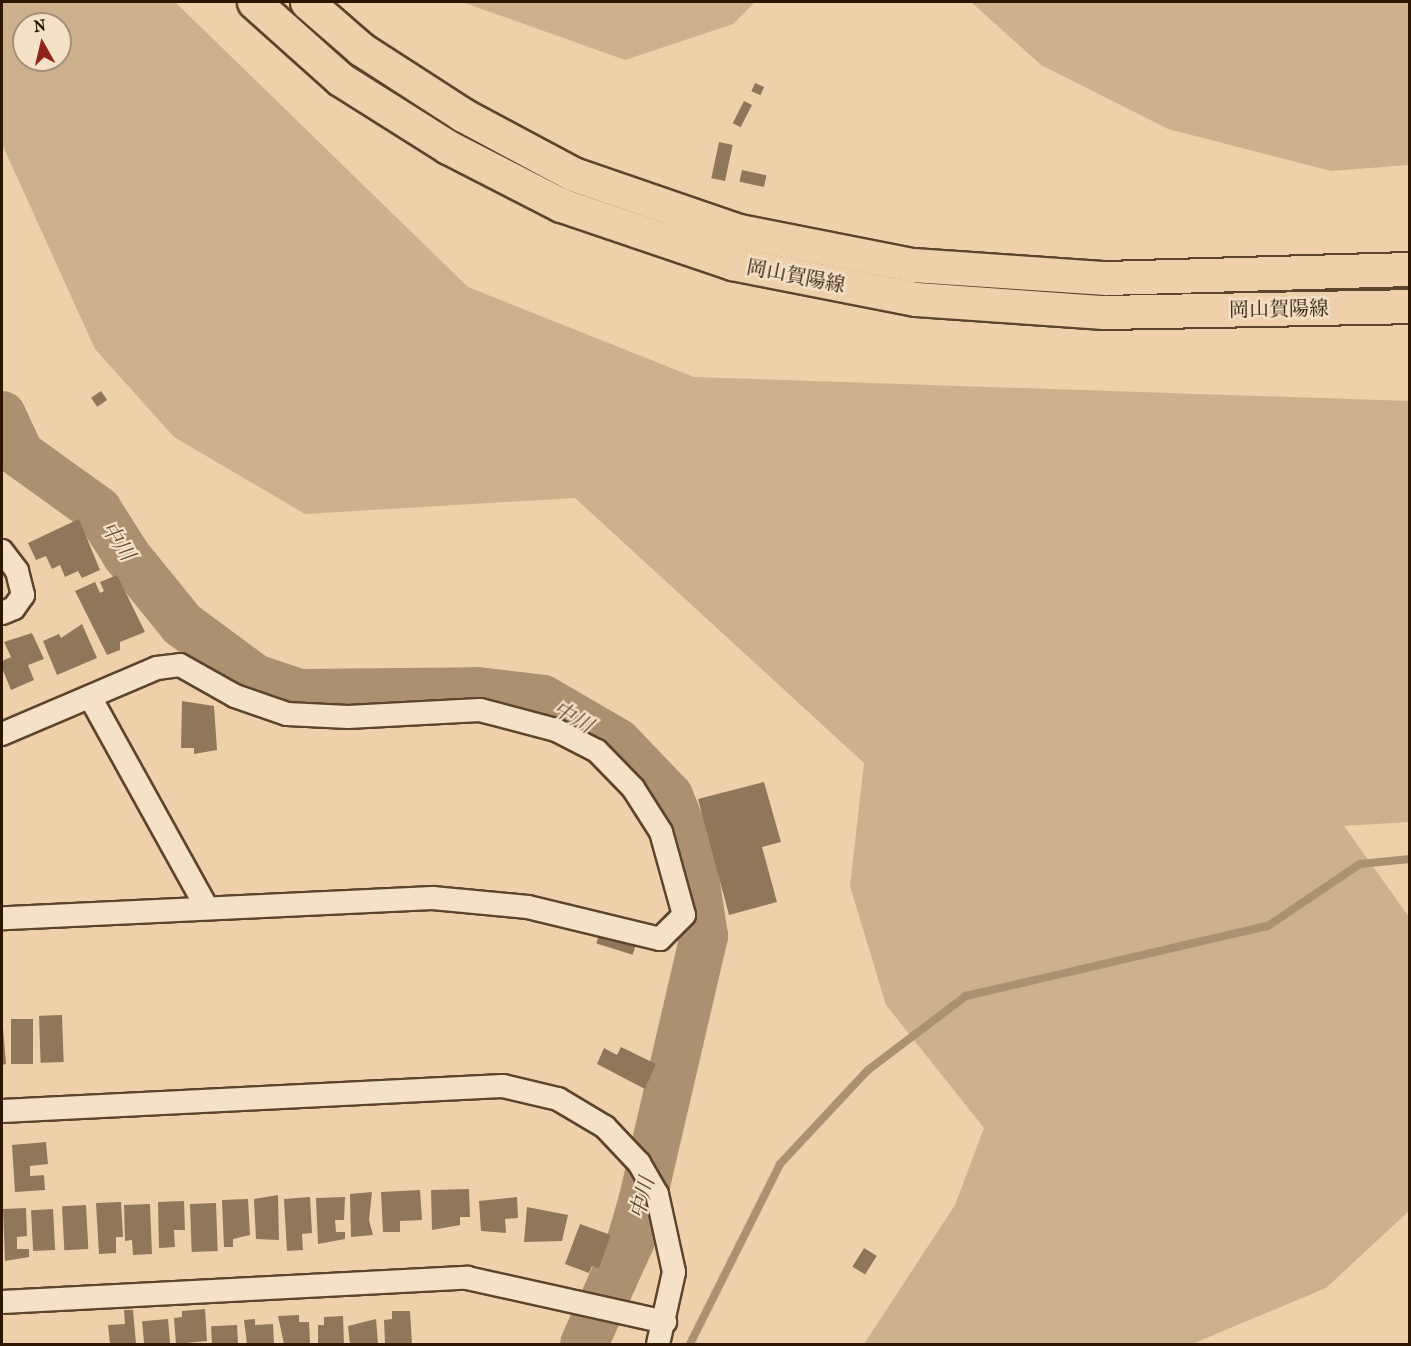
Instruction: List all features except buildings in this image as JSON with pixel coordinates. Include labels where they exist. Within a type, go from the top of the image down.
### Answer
[{"type":"main road","name":"岡山賀陽線","points":[[254,2],[340,79],[448,147],[561,205],[732,263],[916,299],[1104,312],[1410,306]]},
{"type":"main road","name":"岡山賀陽線","points":[[307,2],[361,49],[463,115],[573,174],[739,231],[913,265],[1106,278],[1410,269]]},
{"type":"street","points":[[2,551],[17,571],[23,595],[14,608],[2,614]]},
{"type":"street","points":[[2,734],[157,668],[180,665],[235,696],[287,714],[348,717],[480,710],[556,730],[597,751],[633,788],[661,832],[684,915],[660,939],[528,907],[432,898],[2,918]]},
{"type":"street","points":[[90,697],[207,908]]},
{"type":"street","points":[[2,1111],[503,1086],[558,1099],[605,1127],[639,1164],[657,1194],[674,1272],[665,1322],[658,1344]]},
{"type":"street","points":[[2,1302],[467,1278],[665,1322]]},
{"type":"shaded area","points":[[2,2],[175,2],[468,287],[694,377],[1409,401],[1409,822],[1344,826],[1409,917],[1409,1211],[1326,1288],[1192,1344],[864,1344],[955,1205],[984,1128],[886,1005],[850,886],[864,763],[575,498],[305,514],[174,437],[95,349],[2,144]]},
{"type":"shaded area","points":[[462,2],[755,2],[733,24],[625,60]]},
{"type":"shaded area","points":[[971,2],[1409,2],[1409,165],[1331,171],[1168,129],[1041,65]]},
{"type":"waterway","name":"中川","points":[[2,415],[20,454],[98,510],[127,556],[182,624],[255,678],[299,693],[478,691],[543,699],[617,742],[669,796],[691,851],[704,936],[642,1202],[631,1240],[584,1344]]},
{"type":"waterway","points":[[690,1344],[780,1164],[868,1070],[966,996],[1268,926],[1360,864],[1410,859]]}]
